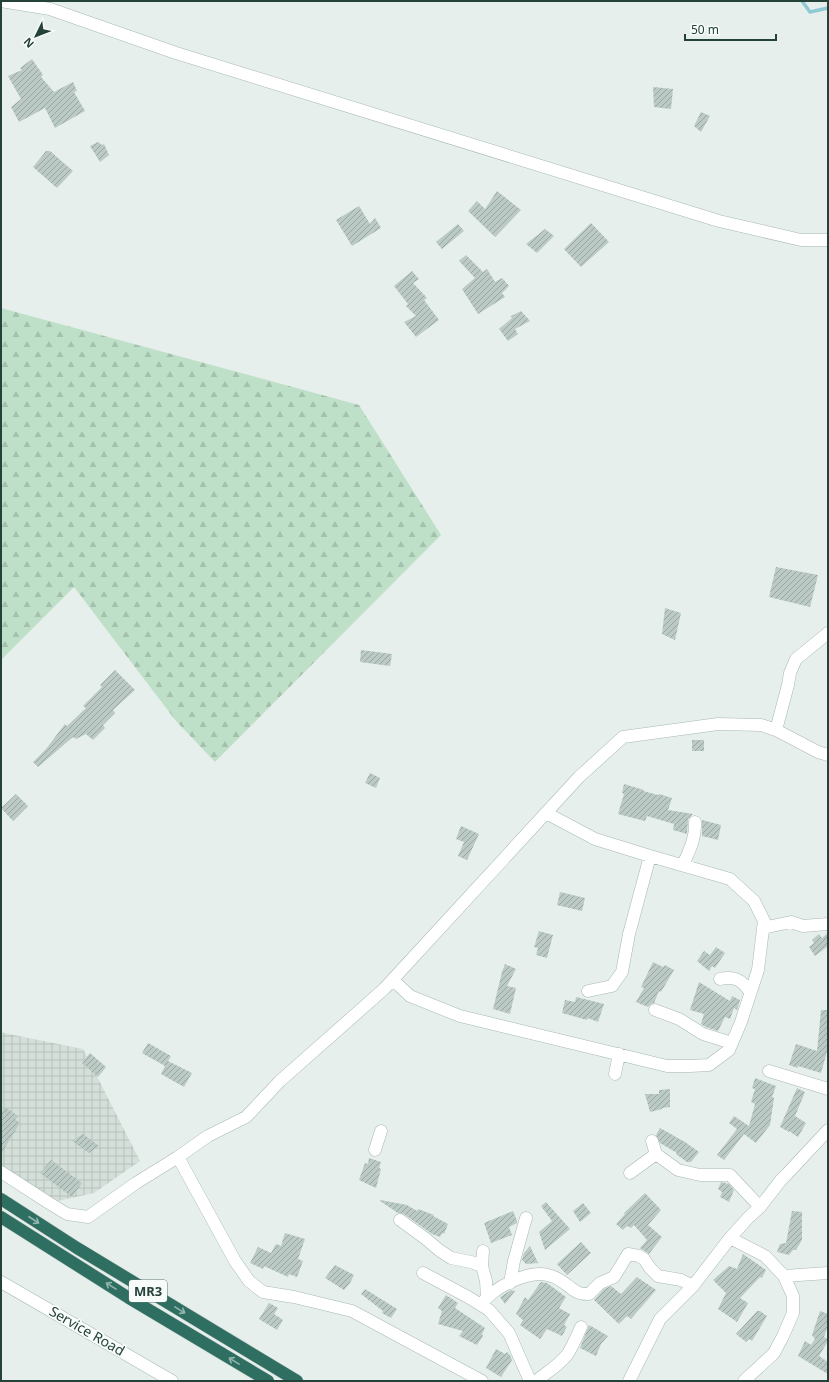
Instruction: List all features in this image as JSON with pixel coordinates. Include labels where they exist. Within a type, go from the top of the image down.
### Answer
[{"type":"highway","name":"MR3","points":[[1,1199],[84,1252],[297,1381]]},
{"type":"highway","name":"MR3","points":[[1,1218],[129,1298],[268,1381]]},
{"type":"street","points":[[1,1],[50,9],[181,54],[719,221],[801,240],[828,240]]},
{"type":"street","points":[[776,730],[790,673],[796,660],[828,633]]},
{"type":"street","points":[[1,1172],[67,1214],[88,1217],[136,1183],[208,1136],[246,1117],[280,1081],[393,980],[579,777],[623,737],[718,724],[761,725],[776,730],[818,752],[828,755]]},
{"type":"street","points":[[393,980],[410,996],[460,1016],[667,1066],[709,1065],[729,1050],[732,1035],[741,1022],[758,970],[764,921],[754,901],[730,879],[595,839],[546,813]]},
{"type":"street","points":[[683,865],[691,848],[695,831],[695,822]]},
{"type":"street","points":[[588,991],[612,986],[622,972],[629,934],[650,856]]},
{"type":"street","points":[[763,928],[791,922],[803,926],[828,924]]},
{"type":"street","points":[[720,979],[729,977],[744,982],[750,992]]},
{"type":"street","points":[[655,1010],[679,1019],[703,1034],[732,1035]]},
{"type":"street","points":[[615,1074],[618,1054]]},
{"type":"street","points":[[769,1071],[797,1080],[811,1088],[828,1089]]},
{"type":"street","points":[[629,1381],[660,1319],[693,1286],[730,1238],[760,1207],[781,1180],[828,1130]]},
{"type":"street","points":[[375,1150],[381,1131]]},
{"type":"street","points":[[652,1141],[656,1154],[678,1170],[700,1175],[730,1175],[760,1207]]},
{"type":"street","points":[[630,1173],[656,1154]]},
{"type":"street","points":[[178,1157],[235,1261],[249,1281],[263,1292],[294,1297],[352,1311],[482,1381]]},
{"type":"street","points":[[510,1283],[514,1261],[526,1218]]},
{"type":"street","points":[[400,1220],[451,1258],[472,1262],[482,1266]]},
{"type":"street","points":[[730,1238],[765,1256],[784,1276],[793,1296],[792,1313],[774,1354],[744,1381]]},
{"type":"street","points":[[483,1251],[482,1266],[486,1281],[484,1301],[489,1310],[509,1333],[530,1381]]},
{"type":"street","points":[[484,1301],[500,1288],[535,1274],[550,1275],[563,1281],[578,1293],[589,1294],[600,1283],[614,1276],[628,1254],[644,1259],[658,1276],[681,1280],[693,1286]]},
{"type":"street","points":[[423,1273],[484,1301]]},
{"type":"street","points":[[784,1276],[828,1273]]},
{"type":"street","name":"Service Road","points":[[1,1282],[172,1381]]},
{"type":"street","points":[[536,1381],[567,1356],[575,1342],[581,1326]]},
{"type":"shaded area","points":[[1,1032],[83,1049],[140,1161],[94,1193],[49,1203],[1,1172]]},
{"type":"green space","points":[[1,308],[359,405],[441,535],[215,762],[176,721],[74,587],[1,660]]},
{"type":"building","points":[[32,59],[43,75],[41,77],[54,92],[73,82],[77,91],[74,92],[85,111],[55,128],[45,108],[19,122],[11,107],[21,99],[8,76],[22,70],[20,68]]},
{"type":"building","points":[[653,87],[673,89],[671,109],[654,107]]},
{"type":"building","points":[[701,112],[710,116],[701,132],[694,126]]},
{"type":"building","points":[[98,142],[102,145],[104,144],[109,155],[100,162],[90,146]]},
{"type":"building","points":[[46,151],[50,151],[73,171],[57,188],[33,167]]},
{"type":"building","points":[[497,191],[521,210],[495,237],[468,211],[477,201],[485,209]]},
{"type":"building","points":[[359,206],[370,224],[375,218],[381,228],[352,246],[336,220]]},
{"type":"building","points":[[591,223],[609,242],[581,267],[564,249]]},
{"type":"building","points":[[458,224],[464,231],[442,249],[436,242]]},
{"type":"building","points":[[545,229],[554,236],[537,253],[526,244]]},
{"type":"building","points":[[466,255],[483,272],[487,269],[495,282],[502,278],[509,286],[502,293],[505,297],[478,314],[462,289],[475,278],[459,261]]},
{"type":"building","points":[[412,271],[419,279],[413,283],[427,298],[424,300],[439,320],[416,337],[404,322],[416,316],[406,306],[408,304],[394,286]]},
{"type":"building","points":[[521,311],[530,321],[515,329],[518,334],[508,341],[499,329],[512,318],[511,316]]},
{"type":"building","points":[[776,567],[818,575],[810,607],[769,597]]},
{"type":"building","points":[[665,608],[681,613],[675,640],[662,634]]},
{"type":"building","points":[[361,650],[392,654],[390,666],[360,662]]},
{"type":"building","points":[[115,670],[135,690],[113,710],[115,713],[103,725],[105,728],[93,740],[86,734],[76,739],[73,737],[38,767],[33,762],[46,749],[65,724],[67,726],[86,708],[83,706],[102,687],[100,685]]},
{"type":"building","points":[[692,740],[704,740],[704,751],[692,751]]},
{"type":"building","points":[[370,773],[380,778],[376,788],[365,783]]},
{"type":"building","points":[[624,784],[644,790],[643,791],[672,798],[668,810],[693,814],[688,819],[687,834],[673,830],[674,824],[647,816],[645,821],[618,814],[624,794],[622,793]]},
{"type":"building","points":[[16,794],[28,806],[13,821],[1,808]]},
{"type":"building","points":[[702,820],[721,825],[718,840],[702,836]]},
{"type":"building","points":[[461,826],[479,834],[467,860],[458,856],[464,842],[456,839]]},
{"type":"building","points":[[560,892],[585,898],[582,911],[557,905]]},
{"type":"building","points":[[539,931],[553,935],[547,958],[536,955],[538,948],[534,947]]},
{"type":"building","points":[[828,933],[828,946],[815,956],[809,947],[814,943],[812,940],[819,934],[822,938]]},
{"type":"building","points":[[716,947],[725,953],[715,968],[712,966],[709,971],[697,961],[704,951],[710,955]]},
{"type":"building","points":[[653,962],[663,967],[665,965],[674,970],[661,992],[659,991],[654,1003],[648,1007],[636,1002],[644,988],[641,987]]},
{"type":"building","points":[[505,964],[516,969],[507,986],[516,988],[510,1014],[493,1009]]},
{"type":"building","points":[[699,982],[730,1001],[732,996],[740,1000],[737,1010],[734,1008],[730,1019],[725,1017],[718,1031],[701,1024],[704,1014],[690,1010]]},
{"type":"building","points":[[576,997],[604,1004],[598,1022],[588,1018],[587,1020],[562,1013],[565,1000],[575,1002]]},
{"type":"building","points":[[821,1010],[828,1010],[828,1048],[821,1073],[798,1066],[798,1068],[789,1065],[796,1044],[817,1051]]},
{"type":"building","points":[[148,1043],[171,1056],[168,1061],[192,1073],[184,1087],[161,1074],[165,1066],[142,1053]]},
{"type":"building","points":[[90,1053],[106,1067],[98,1077],[82,1063]]},
{"type":"building","points":[[755,1078],[776,1086],[772,1097],[774,1098],[770,1125],[756,1143],[744,1134],[724,1160],[717,1155],[737,1129],[729,1123],[734,1116],[749,1126],[755,1104],[751,1102],[755,1089],[752,1088]]},
{"type":"building","points":[[797,1088],[805,1092],[795,1116],[806,1123],[798,1137],[780,1127]]},
{"type":"building","points":[[670,1089],[670,1107],[650,1112],[645,1094],[659,1094],[659,1090]]},
{"type":"building","points":[[5,1107],[18,1116],[15,1119],[20,1123],[1,1154],[1,1113]]},
{"type":"building","points":[[660,1128],[699,1152],[691,1162],[687,1162],[676,1154],[677,1153],[660,1143],[656,1135]]},
{"type":"building","points":[[83,1134],[99,1146],[89,1153],[72,1141]]},
{"type":"building","points":[[369,1158],[381,1162],[379,1168],[381,1169],[376,1188],[359,1180],[365,1163],[368,1164]]},
{"type":"building","points":[[51,1160],[82,1183],[72,1197],[40,1173]]},
{"type":"building","points":[[721,1182],[729,1184],[734,1190],[729,1202],[720,1197],[722,1192],[718,1189]]},
{"type":"building","points":[[645,1193],[661,1210],[648,1225],[662,1237],[649,1254],[640,1248],[647,1240],[634,1225],[631,1228],[627,1226],[623,1230],[616,1224],[625,1214],[624,1213]]},
{"type":"building","points":[[380,1200],[407,1205],[417,1211],[418,1209],[434,1215],[433,1216],[448,1224],[444,1234],[442,1233],[440,1237],[432,1234],[404,1214],[398,1213]]},
{"type":"building","points":[[546,1202],[570,1229],[545,1250],[539,1232],[552,1221],[541,1206]]},
{"type":"building","points":[[583,1203],[591,1213],[580,1222],[573,1211]]},
{"type":"building","points":[[513,1211],[517,1223],[509,1227],[512,1235],[491,1243],[484,1223]]},
{"type":"building","points":[[792,1211],[802,1212],[802,1240],[796,1250],[793,1250],[789,1255],[777,1252],[780,1244],[786,1243]]},
{"type":"building","points":[[285,1233],[305,1239],[298,1259],[303,1261],[297,1277],[289,1274],[288,1277],[264,1266],[263,1269],[250,1263],[258,1247],[271,1253],[276,1244],[281,1246]]},
{"type":"building","points":[[581,1242],[591,1253],[567,1275],[557,1264]]},
{"type":"building","points":[[530,1246],[538,1263],[526,1264],[522,1260],[524,1253]]},
{"type":"building","points":[[743,1254],[766,1270],[762,1278],[760,1277],[740,1298],[748,1303],[737,1322],[718,1309],[726,1293],[713,1280],[729,1266],[737,1269]]},
{"type":"building","points":[[335,1265],[354,1275],[344,1290],[325,1278]]},
{"type":"building","points":[[637,1277],[656,1290],[631,1319],[627,1316],[619,1324],[594,1300],[604,1289],[611,1286],[621,1294]]},
{"type":"building","points":[[541,1282],[547,1283],[566,1297],[559,1308],[570,1314],[564,1325],[567,1327],[562,1336],[547,1329],[540,1339],[520,1325],[523,1320],[516,1314],[525,1297],[528,1300]]},
{"type":"building","points":[[365,1289],[397,1309],[391,1318],[382,1313],[383,1311],[361,1294]]},
{"type":"building","points":[[511,1290],[515,1291],[505,1304],[500,1297]]},
{"type":"building","points":[[446,1295],[458,1303],[455,1308],[485,1328],[482,1334],[483,1336],[477,1345],[459,1336],[463,1331],[438,1324],[442,1311],[438,1308]]},
{"type":"building","points":[[269,1303],[278,1308],[274,1314],[283,1320],[277,1330],[259,1319]]},
{"type":"building","points":[[757,1311],[760,1311],[767,1316],[752,1341],[749,1339],[746,1342],[736,1334]]},
{"type":"building","points":[[820,1311],[828,1314],[828,1326],[824,1337],[828,1339],[828,1341],[819,1356],[828,1362],[828,1374],[798,1356],[805,1341],[811,1345],[815,1339],[812,1335]]},
{"type":"building","points":[[589,1325],[608,1336],[601,1344],[596,1356],[580,1348]]},
{"type":"building","points":[[496,1349],[505,1354],[507,1352],[512,1360],[501,1377],[486,1368]]},
{"type":"waterway","points":[[802,1],[810,12],[828,8]]}]
